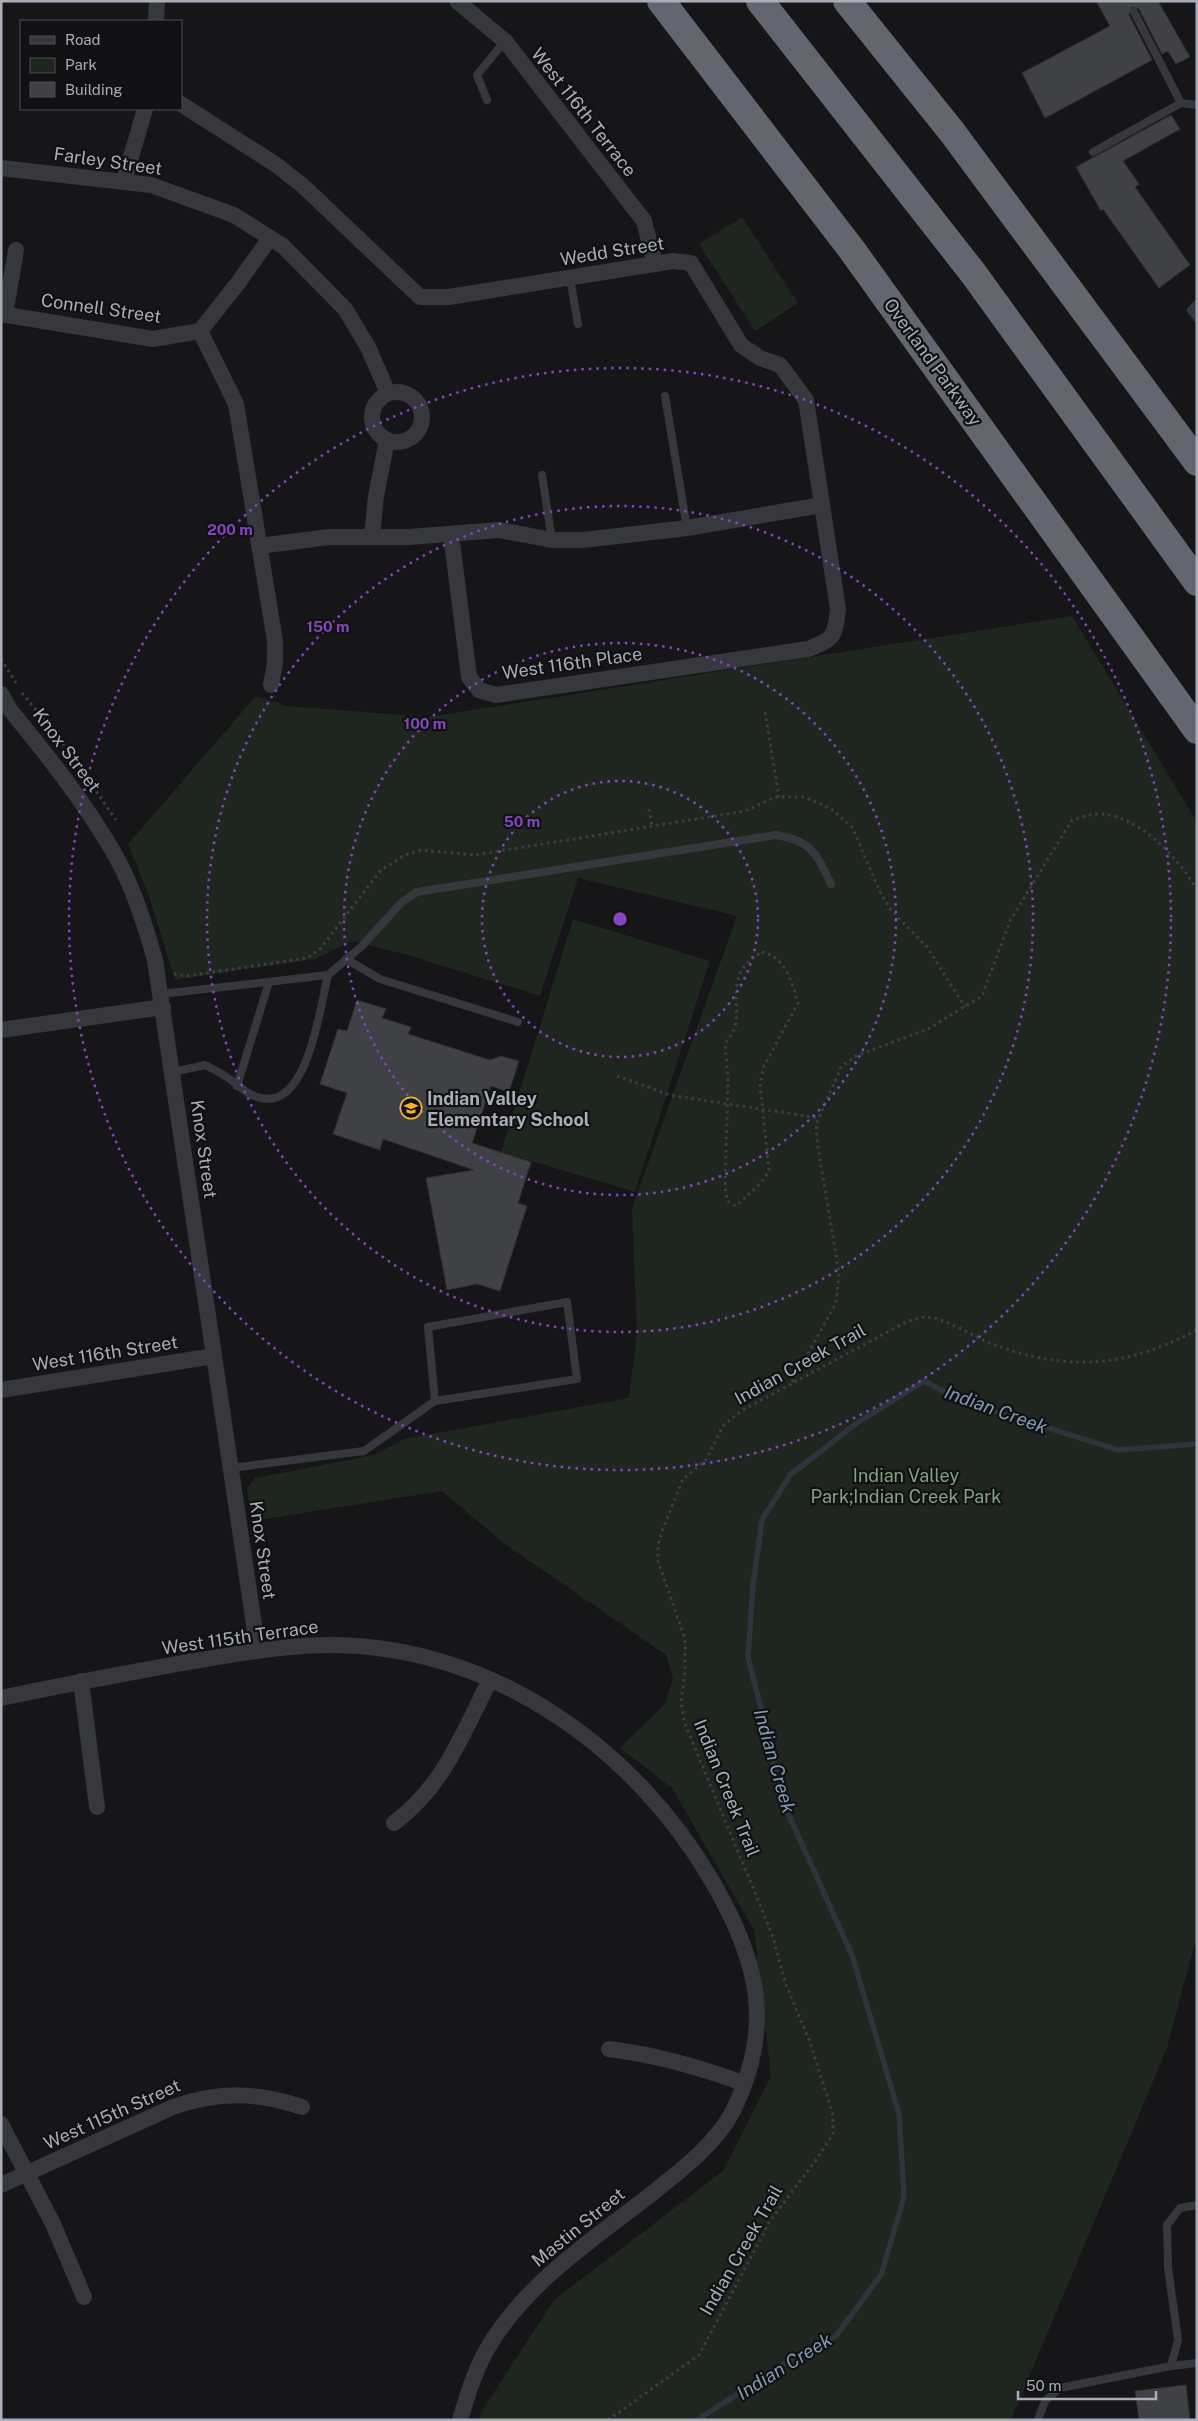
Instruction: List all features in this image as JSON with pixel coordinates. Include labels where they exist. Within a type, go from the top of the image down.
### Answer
[{"type":"highway","points":[[644,1],[696,46]]},
{"type":"highway","name":"Overland Parkway","points":[[661,1],[852,250],[1197,730]]},
{"type":"highway","points":[[760,1],[973,273],[1197,582]]},
{"type":"highway","points":[[847,1],[952,132],[1197,462]]},
{"type":"highway","points":[[1118,355],[1197,437]]},
{"type":"street","points":[[156,20],[157,1]]},
{"type":"street","name":"West 116th Terrace","points":[[457,1],[505,42],[644,222],[655,264]]},
{"type":"street","name":"Wedd Street","points":[[182,105],[268,159],[302,185],[420,297],[449,297],[673,261],[691,263],[741,346],[760,358],[780,365],[806,400],[838,610],[836,632],[829,641]]},
{"type":"street","points":[[124,181],[145,110]]},
{"type":"street","name":"Farley Street","points":[[1,168],[151,185],[234,214],[282,246],[345,309],[368,347],[388,393]]},
{"type":"street","points":[[270,238],[200,331],[236,404],[275,641],[275,663],[271,685]]},
{"type":"street","points":[[3,314],[16,250]]},
{"type":"street","name":"Connell Street","points":[[3,314],[153,339],[200,331]]},
{"type":"street","points":[[388,393],[408,394],[416,400],[421,408],[423,418],[421,428],[410,438],[396,442],[387,440],[373,426],[374,406],[380,398],[388,393]]},
{"type":"street","points":[[372,536],[376,496],[387,440]]},
{"type":"street","points":[[259,546],[329,537],[451,534],[500,530],[552,540],[583,540],[687,528],[822,505]]},
{"type":"street","name":"West 116th Place","points":[[451,534],[470,677],[479,690],[496,695],[808,649],[829,641]]},
{"type":"street","name":"Knox Street","points":[[1,694],[84,806],[115,854],[136,900],[149,938],[162,1000],[258,1651]]},
{"type":"street","points":[[1,1030],[162,1000]]},
{"type":"street","name":"West 116th Street","points":[[1,1390],[214,1356]]},
{"type":"street","name":"West 115th Terrace","points":[[1,1698],[81,1681],[258,1651],[334,1645],[374,1647],[418,1654],[447,1662],[490,1680],[547,1708],[584,1734],[623,1767],[660,1806],[696,1854],[710,1878]]},
{"type":"street","points":[[394,1823],[413,1808],[442,1774],[490,1680]]},
{"type":"street","points":[[81,1681],[97,1806]]},
{"type":"street","name":"Mastin Street","points":[[460,2420],[479,2366],[509,2316],[556,2268],[673,2177],[702,2151],[732,2113],[756,2040],[758,2019],[756,1989],[746,1953],[727,1907],[710,1878]]},
{"type":"street","points":[[609,2049],[649,2054],[696,2066],[743,2083]]},
{"type":"street","name":"West 115th Street","points":[[1,2185],[174,2107],[196,2099],[251,2094],[274,2098],[302,2107]]},
{"type":"street","points":[[1,2124],[28,2172],[84,2297]]},
{"type":"lane","points":[[1134,12],[1181,103]]},
{"type":"lane","points":[[487,100],[477,75],[505,42]]},
{"type":"lane","points":[[1093,152],[1181,103],[1197,105]]},
{"type":"lane","points":[[570,278],[578,324]]},
{"type":"lane","points":[[1197,304],[1191,310],[1197,318]]},
{"type":"lane","points":[[665,396],[687,528]]},
{"type":"lane","points":[[542,475],[552,540]]},
{"type":"lane","points":[[162,1000],[269,982],[328,975],[362,946],[400,903],[418,892],[776,835],[796,838],[816,853],[831,884]]},
{"type":"lane","points":[[346,960],[380,979],[518,1022]]},
{"type":"lane","points":[[173,1072],[205,1065],[229,1078],[244,1092],[272,1100],[290,1090],[307,1062],[328,975]]},
{"type":"lane","points":[[237,1086],[269,982]]},
{"type":"lane","points":[[231,1468],[364,1450],[435,1401],[577,1379],[567,1302],[428,1326],[435,1401]]},
{"type":"lane","points":[[1171,2366],[1178,2340],[1168,2267],[1167,2225],[1180,2208],[1196,2203]]},
{"type":"lane","points":[[1038,2420],[1045,2401],[1060,2388],[1171,2366],[1197,2363]]},
{"type":"path","points":[[765,712],[779,797]]},
{"type":"path","points":[[158,976],[176,974],[186,976],[307,958],[320,949],[381,870],[405,855],[422,850],[475,855],[745,811],[779,797],[804,797],[830,808],[852,827],[882,896],[891,910],[927,947],[966,1007]]},
{"type":"path","points":[[649,809],[652,826]]},
{"type":"path","points":[[792,1383],[836,1303],[839,1273],[818,1148],[816,1124],[841,1067],[856,1056],[928,1029],[982,996],[1010,920],[1072,820],[1095,814],[1124,820],[1152,836],[1197,890]]},
{"type":"path","points":[[762,952],[770,953],[788,972],[798,1003],[764,1066],[760,1084],[761,1109],[770,1171],[761,1183],[736,1206],[727,1201],[724,1184],[728,1104],[726,1043],[731,1037],[736,1023],[738,977],[745,964],[762,952]]},
{"type":"path","points":[[617,1076],[670,1095],[818,1118]]},
{"type":"path","name":"Indian Creek Trail","points":[[608,2420],[699,2355],[770,2221],[833,2134],[830,2108],[810,2042],[786,1985],[772,1934],[684,1724],[681,1702],[685,1672],[685,1640],[658,1561],[658,1545],[662,1531],[683,1479],[706,1460],[723,1426],[741,1411],[906,1322],[926,1317],[1023,1354],[1067,1363],[1106,1362],[1144,1354],[1170,1344],[1197,1330]]},
{"type":"green space","points":[[742,217],[798,303],[755,331],[699,244]]},
{"type":"green space","name":"Indian Valley Park;Indian Creek Park","points":[[1072,616],[1197,822],[1197,1935],[1167,2048],[1011,2420],[479,2420],[480,2414],[554,2300],[723,2171],[771,2076],[754,1930],[672,1788],[620,1748],[665,1704],[673,1678],[666,1655],[505,1544],[442,1491],[252,1521],[247,1488],[255,1478],[374,1455],[404,1439],[629,1398],[637,1333],[632,1208],[737,916],[578,878],[540,996],[404,954],[352,941],[315,959],[175,980],[149,896],[128,844],[256,696],[287,706],[428,717]]},
{"type":"green space","points":[[573,919],[710,961],[635,1192],[501,1152]]},
{"type":"building","points":[[1096,1],[1158,1],[1190,57],[1176,64],[1168,51],[1162,54],[1139,9],[1132,7],[1129,15],[1152,60],[1045,118],[1022,73],[1110,26]]},
{"type":"building","points":[[1171,115],[1180,129],[1123,161],[1139,184],[1135,187],[1190,265],[1159,288],[1103,209],[1101,211],[1076,167]]},
{"type":"building","name":"Indian Valley Elementary School","points":[[357,1000],[386,1009],[382,1018],[411,1027],[408,1034],[490,1060],[501,1056],[519,1061],[509,1092],[491,1086],[472,1143],[531,1162],[518,1203],[527,1206],[500,1291],[477,1284],[447,1290],[426,1178],[474,1170],[383,1139],[380,1150],[333,1134],[347,1093],[320,1084],[338,1029],[347,1031]]},
{"type":"building","points":[[1186,2385],[1190,2420],[1139,2420],[1135,2391]]},
{"type":"waterway","name":"Indian Creek","points":[[697,2420],[784,2364],[836,2336],[881,2275],[904,2197],[899,2114],[852,1955],[782,1800],[748,1658],[753,1584],[762,1520],[790,1475],[857,1423],[924,1381],[962,1401],[1118,1450],[1197,1444]]},
{"type":"place","name":"Indian Valley Elementary School","points":[[411,1108]]}]
